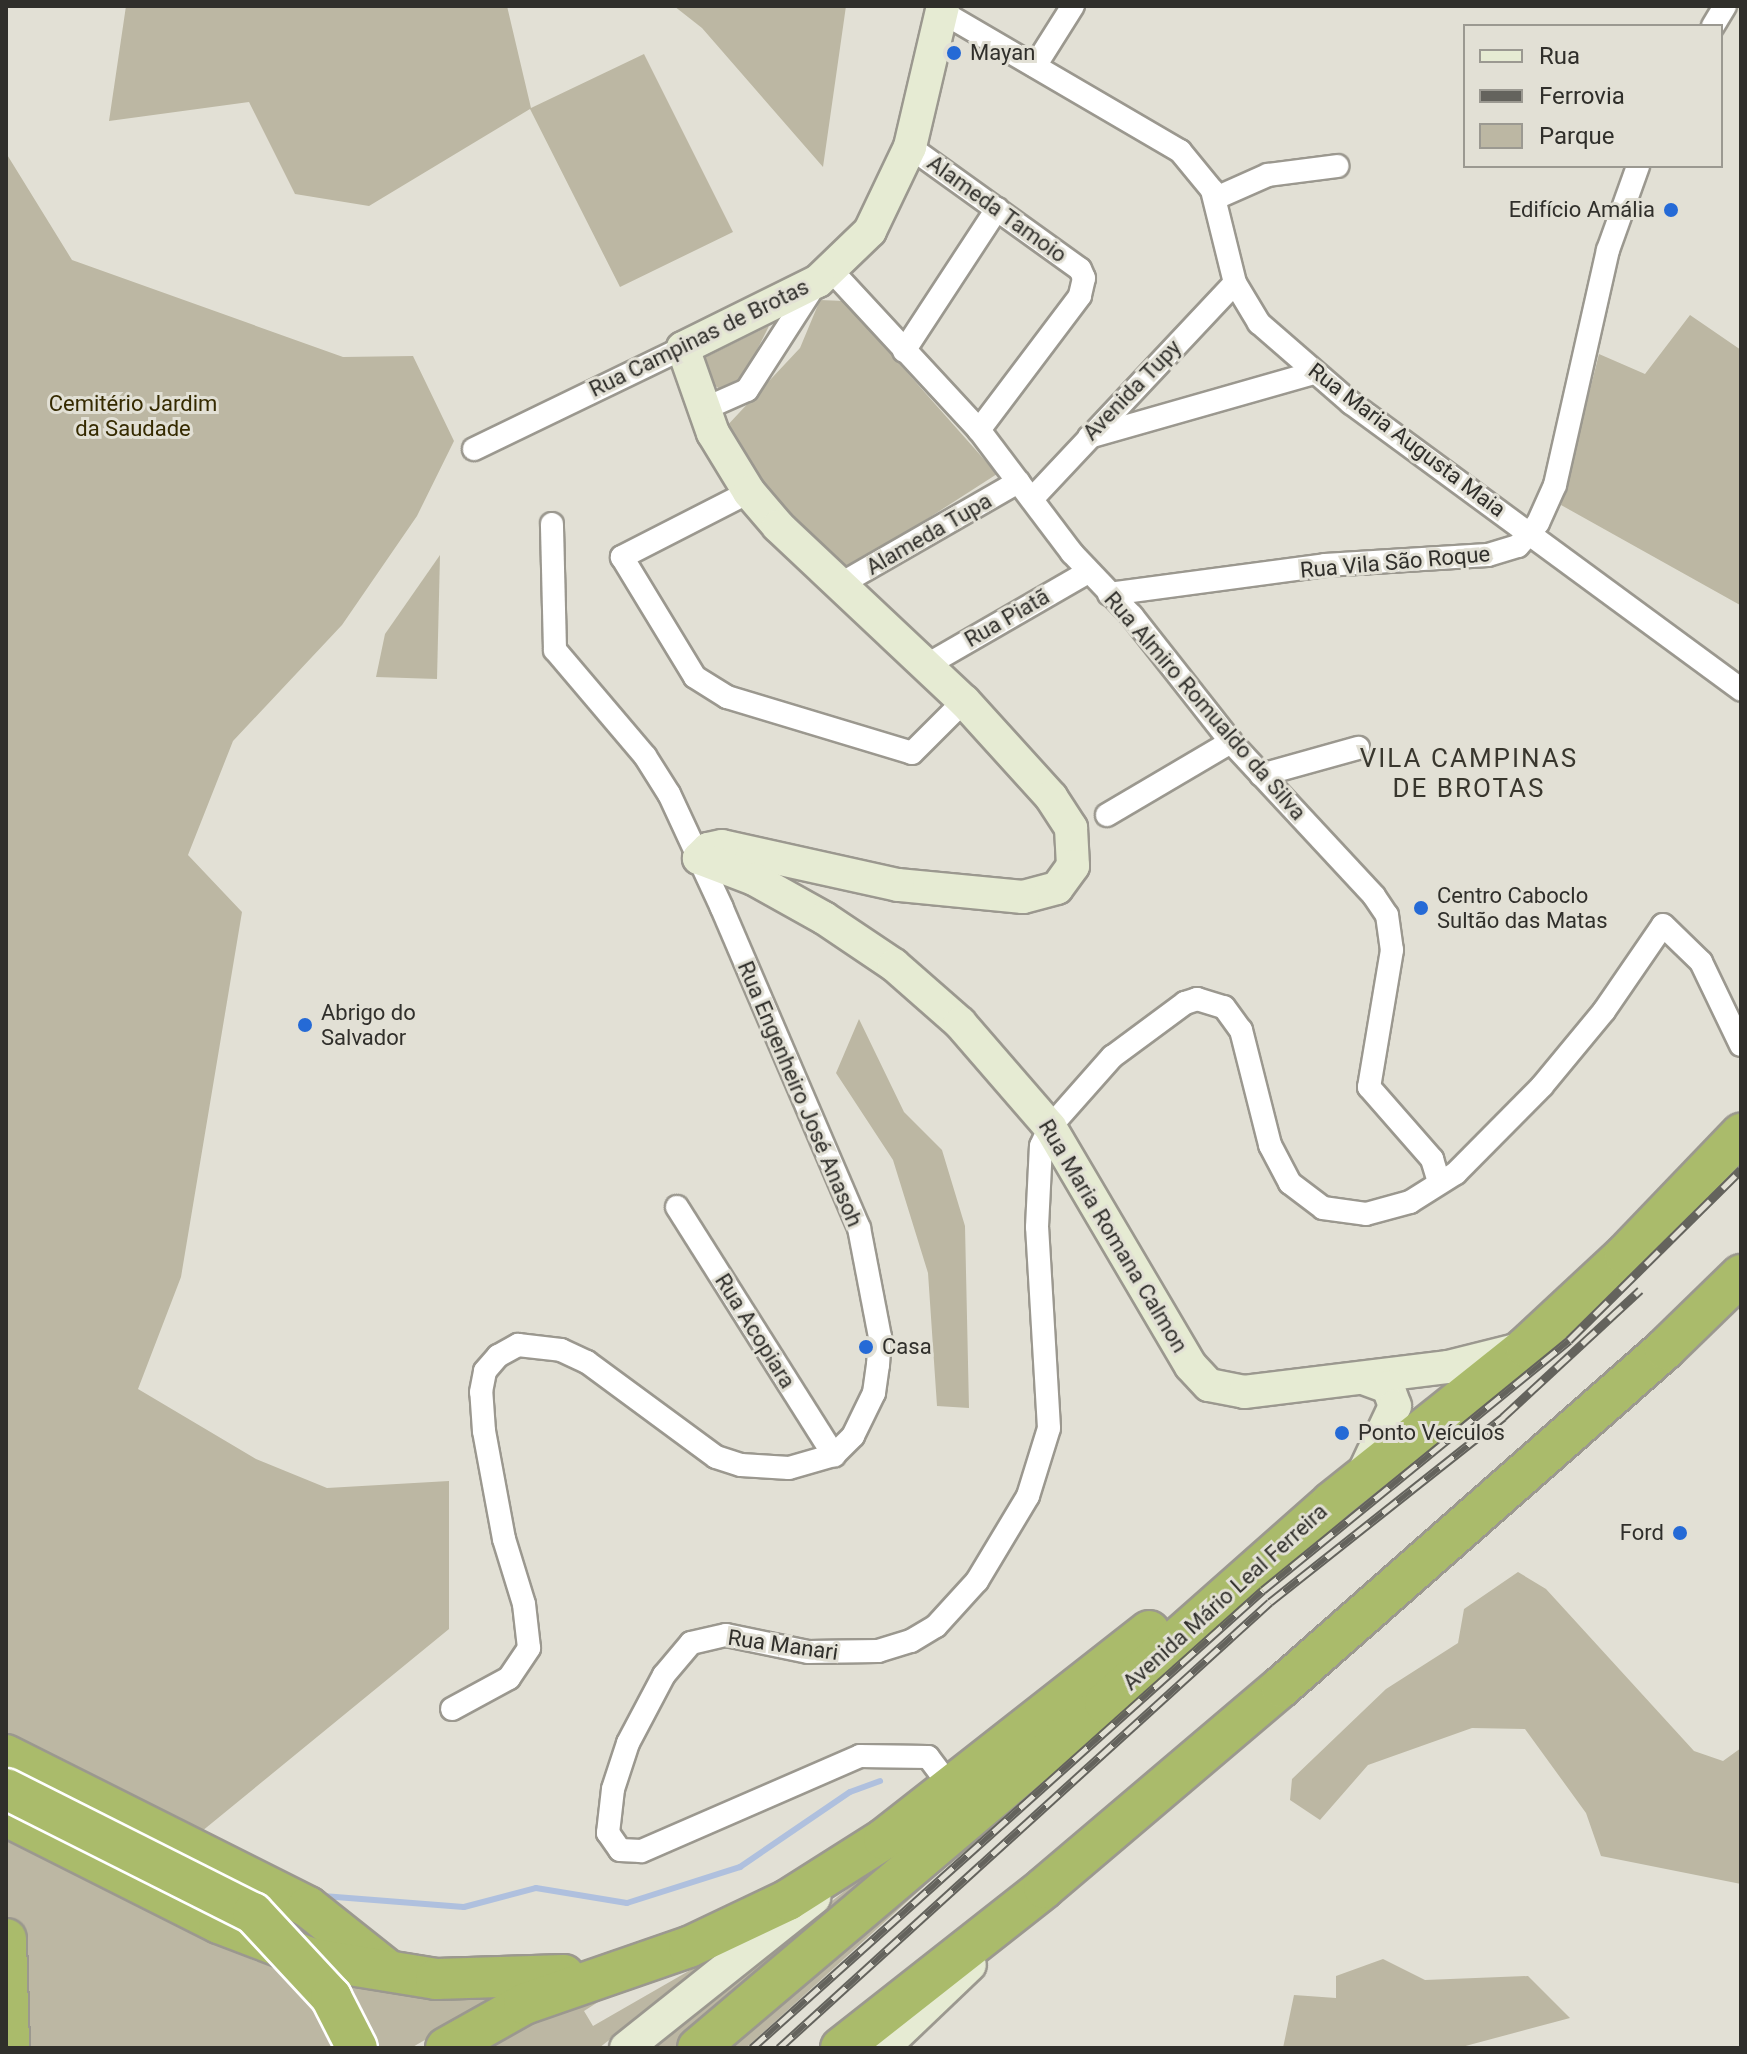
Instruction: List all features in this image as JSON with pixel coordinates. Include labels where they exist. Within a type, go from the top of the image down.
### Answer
[{"type":"highway","name":"Avenida Mário Leal Ferreira","points":[[698,2048],[1105,1703],[1345,1491],[1526,1347],[1625,1255],[1741,1134]]},
{"type":"highway","points":[[841,2048],[1044,1888],[1292,1677],[1665,1349],[1741,1275]]},
{"type":"highway","points":[[446,2048],[524,2004],[732,1930],[884,1839],[1189,1600],[1345,1491]]},
{"type":"highway","points":[[6,1755],[308,1907],[388,1971]]},
{"type":"highway","points":[[6,1789],[253,1913],[331,1997],[357,2048]]},
{"type":"highway","points":[[6,1816],[265,1943],[313,1959],[388,1971],[502,1980],[647,1961]]},
{"type":"highway","points":[[6,1939],[9,2048]]},
{"type":"street","points":[[1035,66],[1073,6]]},
{"type":"street","points":[[1714,24],[1724,6]]},
{"type":"street","name":"Rua Maria Augusta Maia","points":[[942,9],[1180,151],[1201,171],[1216,198],[1235,283],[1259,323],[1314,373],[1741,690]]},
{"type":"street","name":"Rua Campinas de Brotas","points":[[474,449],[683,348],[824,275],[870,231],[910,147],[942,9]]},
{"type":"street","name":"Alameda Tamoio","points":[[910,147],[1080,269],[1084,278],[1080,296],[979,430]]},
{"type":"street","points":[[1216,198],[1268,175],[1337,166]]},
{"type":"street","points":[[1530,535],[1555,485],[1608,250],[1637,168]]},
{"type":"street","points":[[904,351],[997,209]]},
{"type":"street","points":[[704,409],[747,390],[824,275]]},
{"type":"street","name":"Rua Almiro Romualdo da Silva","points":[[824,275],[904,351],[979,430],[1088,572],[1231,742],[1387,915],[1392,950],[1367,1078],[1369,1087],[1432,1159],[1439,1182]]},
{"type":"street","name":"Avenida Tupy","points":[[1025,490],[1086,438],[1235,283]]},
{"type":"street","points":[[683,348],[704,409],[749,492],[839,585],[964,701],[1051,797],[1071,828],[1073,866],[1057,888],[1023,897],[931,889],[722,846],[699,858]]},
{"type":"street","points":[[1086,438],[1314,373]]},
{"type":"street","name":"Alameda Tupa","points":[[839,585],[1025,490]]},
{"type":"street","points":[[749,492],[622,557],[695,677],[727,697],[912,753],[964,701]]},
{"type":"street","name":"Rua Engenheiro José Anasoh","points":[[552,524],[555,650],[645,756],[699,858],[846,1192],[872,1281],[880,1337],[874,1393],[853,1436],[834,1455]]},
{"type":"street","name":"Rua Vila São Roque","points":[[1109,594],[1325,565],[1505,553],[1530,535]]},
{"type":"street","name":"Rua Piatã","points":[[927,665],[1088,572]]},
{"type":"street","points":[[1107,815],[1231,742]]},
{"type":"street","points":[[1261,775],[1358,748]]},
{"type":"street","name":"Rua Maria Romana Calmon","points":[[699,858],[789,897],[894,965],[960,1023],[1050,1127],[1191,1366],[1209,1385],[1244,1392],[1363,1378],[1477,1361],[1526,1347]]},
{"type":"street","points":[[1050,1127],[1133,1038],[1197,999],[1224,1007],[1241,1030],[1270,1145],[1303,1198],[1343,1214],[1366,1214],[1410,1202],[1456,1173],[1542,1086],[1604,1011],[1663,925],[1701,962],[1741,1045]]},
{"type":"street","name":"Rua Manari","points":[[950,1786],[928,1757],[860,1756],[641,1851],[620,1850],[608,1833],[613,1789],[628,1743],[664,1675],[691,1643],[726,1635],[808,1652],[844,1655],[878,1651],[911,1641],[936,1626],[977,1581],[1028,1496],[1049,1428],[1037,1163],[1050,1127]]},
{"type":"street","name":"Rua Acopiara","points":[[677,1207],[834,1455]]},
{"type":"street","points":[[452,1709],[509,1678],[529,1648],[524,1604],[504,1539],[484,1431],[481,1392],[485,1371],[498,1356],[518,1345],[541,1344],[587,1362],[694,1443],[741,1465],[789,1468],[834,1455]]},
{"type":"street","points":[[1345,1491],[1395,1406],[1388,1387],[1363,1378]]},
{"type":"street","points":[[626,2048],[884,1839]]},
{"type":"street","points":[[883,2048],[1044,1888]]},
{"type":"green space","points":[[126,6],[507,6],[531,108],[644,54],[733,232],[620,287],[530,109],[369,206],[295,194],[249,102],[109,121]]},
{"type":"green space","points":[[674,6],[846,6],[823,167],[702,28]]},
{"type":"green space","name":"Cemitério Jardim da Saudade","points":[[6,153],[72,260],[343,357],[413,356],[454,441],[417,516],[342,625],[233,741],[188,855],[242,912],[181,1277],[138,1389],[256,1459],[327,1488],[449,1481],[449,1629],[196,1836],[6,1741]]},
{"type":"green space","points":[[820,300],[844,301],[997,474],[843,573],[764,497],[724,429],[800,348]]},
{"type":"green space","points":[[1690,315],[1741,350],[1740,605],[1561,505],[1599,354],[1645,374]]},
{"type":"green space","points":[[769,326],[744,376],[720,389],[712,384],[702,370],[706,357]]},
{"type":"green space","points":[[440,555],[437,679],[376,677],[385,634]]},
{"type":"green space","points":[[859,1019],[904,1112],[942,1150],[965,1226],[969,1408],[937,1406],[928,1273],[893,1160],[836,1073]]},
{"type":"green space","points":[[1518,1572],[1546,1589],[1694,1751],[1723,1761],[1741,1748],[1741,1884],[1601,1856],[1586,1813],[1525,1729],[1472,1728],[1368,1765],[1320,1820],[1290,1800],[1292,1779],[1386,1689],[1458,1643],[1464,1609]]},
{"type":"green space","points":[[1088,1737],[746,2048],[723,2048]]},
{"type":"green space","points":[[946,1811],[951,1816],[675,2048],[646,2048]]},
{"type":"green space","points":[[6,1835],[255,1961],[368,1990],[499,1997],[411,2048],[21,2048],[6,2022]]},
{"type":"green space","points":[[720,1953],[599,2048],[475,2048],[530,2015],[628,1983],[584,2011],[593,2026]]},
{"type":"green space","points":[[1383,1959],[1425,1980],[1528,1976],[1570,2018],[1458,2048],[1283,2048],[1294,1995],[1336,1998],[1336,1976]]},
{"type":"waterway","points":[[323,1896],[464,1907],[536,1888],[627,1903],[740,1867],[850,1792],[880,1781]]},
{"type":"railway","points":[[752,2048],[1263,1590],[1569,1340],[1741,1170]]},
{"type":"railway","points":[[779,2048],[1270,1602],[1503,1417],[1640,1290]]},
{"type":"place","name":"Mayan","points":[[954,53]]},
{"type":"place","name":"Edifício Amália","points":[[1671,210]]},
{"type":"place","name":"Centro Caboclo Sultão das Matas","points":[[1421,908]]},
{"type":"place","name":"Abrigo do Salvador","points":[[305,1025]]},
{"type":"place","name":"Casa","points":[[866,1347]]},
{"type":"place","name":"Ponto Veículos","points":[[1342,1433]]},
{"type":"place","name":"Ford","points":[[1680,1533]]},
{"type":"district","name":"VILA CAMPINAS DE BROTAS","points":[[1469,774]]}]
